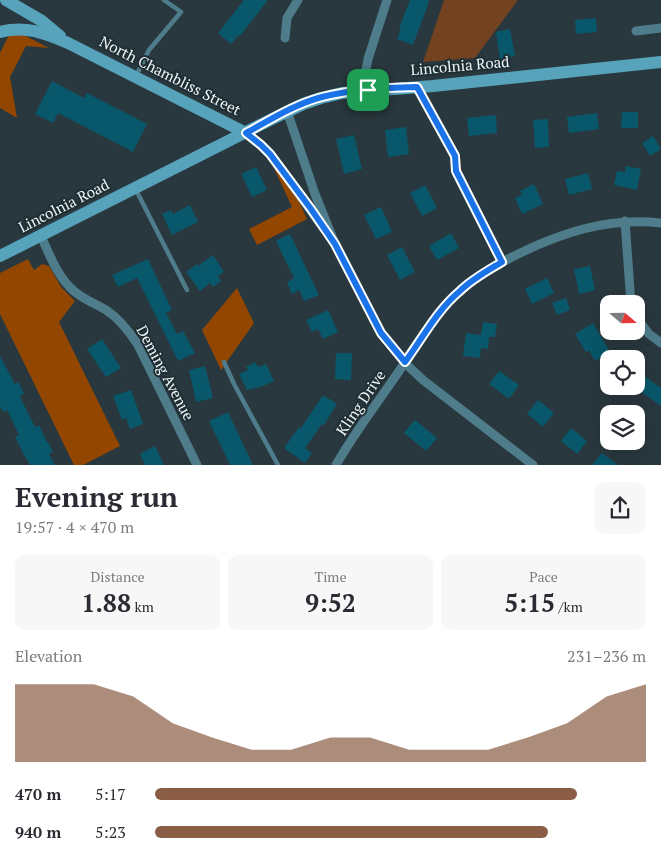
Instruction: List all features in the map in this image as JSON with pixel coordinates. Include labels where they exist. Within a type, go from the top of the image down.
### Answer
[{"type":"main road","points":[[6,0],[42,22],[68,43]]},
{"type":"main road","name":"North Chambliss Street","points":[[0,32],[28,29],[44,33],[68,43],[246,133]]},
{"type":"main road","name":"Lincolnia Road","points":[[0,256],[287,112],[321,98],[368,90],[417,87],[661,62]]},
{"type":"street","points":[[285,38],[287,18],[298,0]]},
{"type":"street","points":[[368,90],[366,70],[368,58],[387,0]]},
{"type":"street","points":[[636,31],[661,28]]},
{"type":"street","name":"North Chambliss Street","points":[[287,112],[317,200],[335,244],[376,325],[405,362],[423,380],[533,465]]},
{"type":"street","name":"North Chambliss Street","points":[[246,133],[270,154],[335,244]]},
{"type":"street","points":[[456,171],[502,262]]},
{"type":"street","points":[[625,221],[630,295]]},
{"type":"street","name":"Kling Drive","points":[[336,465],[405,362],[446,304],[458,291],[502,262],[554,238],[601,224],[625,221],[661,223]]},
{"type":"street","name":"Deming Avenue","points":[[41,236],[55,268],[64,281],[74,292],[106,310],[119,320],[138,345],[197,465]]},
{"type":"street","points":[[645,329],[661,343]]},
{"type":"lane","points":[[135,77],[144,57],[181,12],[164,0]]},
{"type":"lane","points":[[417,87],[455,156],[456,171]]},
{"type":"lane","points":[[136,188],[187,290]]},
{"type":"lane","points":[[224,362],[278,465]]},
{"type":"shaded area","points":[[444,0],[518,0],[475,58],[423,62]]},
{"type":"shaded area","points":[[12,29],[49,48],[26,46],[10,77],[17,118],[0,108],[0,53]]},
{"type":"shaded area","points":[[280,160],[307,219],[257,245],[249,229],[292,207],[272,164]]},
{"type":"shaded area","points":[[28,259],[34,270],[42,264],[49,266],[61,287],[75,301],[59,322],[120,446],[83,465],[74,465],[0,314],[0,273]]},
{"type":"shaded area","points":[[237,288],[254,323],[221,370],[202,330]]},
{"type":"building","points":[[244,0],[268,0],[240,36],[231,44],[218,33]]},
{"type":"building","points":[[410,0],[428,0],[429,2],[413,45],[397,39],[401,29],[399,28]]},
{"type":"building","points":[[596,18],[597,32],[576,34],[575,20]]},
{"type":"building","points":[[510,29],[515,56],[500,59],[496,32]]},
{"type":"building","points":[[52,81],[84,98],[87,93],[147,124],[133,152],[58,113],[53,123],[35,114]]},
{"type":"building","points":[[622,112],[638,112],[638,128],[621,128]]},
{"type":"building","points":[[597,113],[599,129],[569,133],[567,117]]},
{"type":"building","points":[[496,115],[497,133],[469,136],[467,118]]},
{"type":"building","points":[[548,119],[549,147],[535,148],[533,120]]},
{"type":"building","points":[[406,127],[409,154],[388,157],[385,130]]},
{"type":"building","points":[[354,135],[362,169],[344,174],[336,139]]},
{"type":"building","points":[[653,136],[661,149],[650,156],[642,143]]},
{"type":"building","points":[[626,166],[641,169],[637,190],[614,185],[617,171],[625,172]]},
{"type":"building","points":[[256,167],[267,190],[252,197],[241,174]]},
{"type":"building","points":[[588,173],[592,189],[569,195],[565,179]]},
{"type":"building","points":[[534,184],[543,204],[522,214],[515,198],[522,195],[520,191]]},
{"type":"building","points":[[425,185],[437,208],[422,216],[410,193]]},
{"type":"building","points":[[190,205],[198,222],[172,235],[162,214],[171,210],[173,214]]},
{"type":"building","points":[[381,207],[392,232],[376,239],[364,215]]},
{"type":"building","points":[[451,233],[459,248],[437,260],[429,246]]},
{"type":"building","points":[[290,234],[319,295],[304,301],[299,290],[292,294],[287,282],[294,278],[276,241]]},
{"type":"building","points":[[402,247],[415,272],[400,280],[387,255]]},
{"type":"building","points":[[213,255],[224,272],[218,276],[221,281],[213,287],[210,283],[200,291],[186,272]]},
{"type":"building","points":[[148,259],[172,310],[166,313],[177,334],[183,331],[195,353],[178,361],[137,278],[118,287],[112,275]]},
{"type":"building","points":[[590,266],[595,290],[579,294],[574,269]]},
{"type":"building","points":[[547,278],[554,293],[532,304],[525,289]]},
{"type":"building","points":[[566,298],[570,310],[557,315],[552,303]]},
{"type":"building","points":[[328,310],[338,332],[323,339],[318,329],[312,332],[306,320]]},
{"type":"building","points":[[483,322],[497,324],[495,337],[489,337],[488,349],[481,348],[480,358],[463,356],[466,333],[481,335]]},
{"type":"building","points":[[593,323],[600,335],[600,340],[603,340],[609,350],[600,350],[600,358],[595,361],[589,350],[586,352],[575,334]]},
{"type":"building","points":[[102,339],[121,368],[106,377],[87,349]]},
{"type":"building","points":[[336,353],[352,353],[351,380],[335,379]]},
{"type":"building","points":[[0,356],[15,384],[18,382],[24,393],[20,396],[22,401],[35,427],[39,425],[48,442],[53,452],[49,454],[55,465],[30,465],[24,455],[15,437],[19,435],[7,410],[3,412],[0,406]]},
{"type":"building","points":[[255,362],[258,367],[266,364],[274,381],[261,387],[247,390],[239,374],[248,370],[246,367]]},
{"type":"building","points":[[205,366],[213,398],[196,402],[189,370]]},
{"type":"building","points":[[499,371],[519,385],[509,399],[489,384]]},
{"type":"building","points":[[645,376],[661,388],[661,406],[645,394]]},
{"type":"building","points":[[131,390],[143,424],[130,429],[126,418],[122,420],[113,396]]},
{"type":"building","points":[[323,395],[337,404],[324,425],[322,424],[305,448],[312,453],[305,463],[284,448],[299,427],[301,428]]},
{"type":"building","points":[[538,400],[554,413],[543,427],[527,414]]},
{"type":"building","points":[[228,412],[253,465],[230,465],[209,421]]},
{"type":"building","points":[[415,420],[437,438],[426,451],[404,433]]},
{"type":"building","points":[[571,428],[587,441],[577,454],[561,441]]},
{"type":"building","points":[[155,446],[164,465],[145,465],[140,454]]},
{"type":"building","points":[[602,453],[618,465],[592,465]]},
{"type":"route","points":[[417,87],[455,156],[456,171],[502,262],[458,291],[446,304],[405,362],[381,333],[335,244],[311,209],[286,178],[270,154],[246,133],[302,104],[342,93],[368,90],[417,87]]}]
